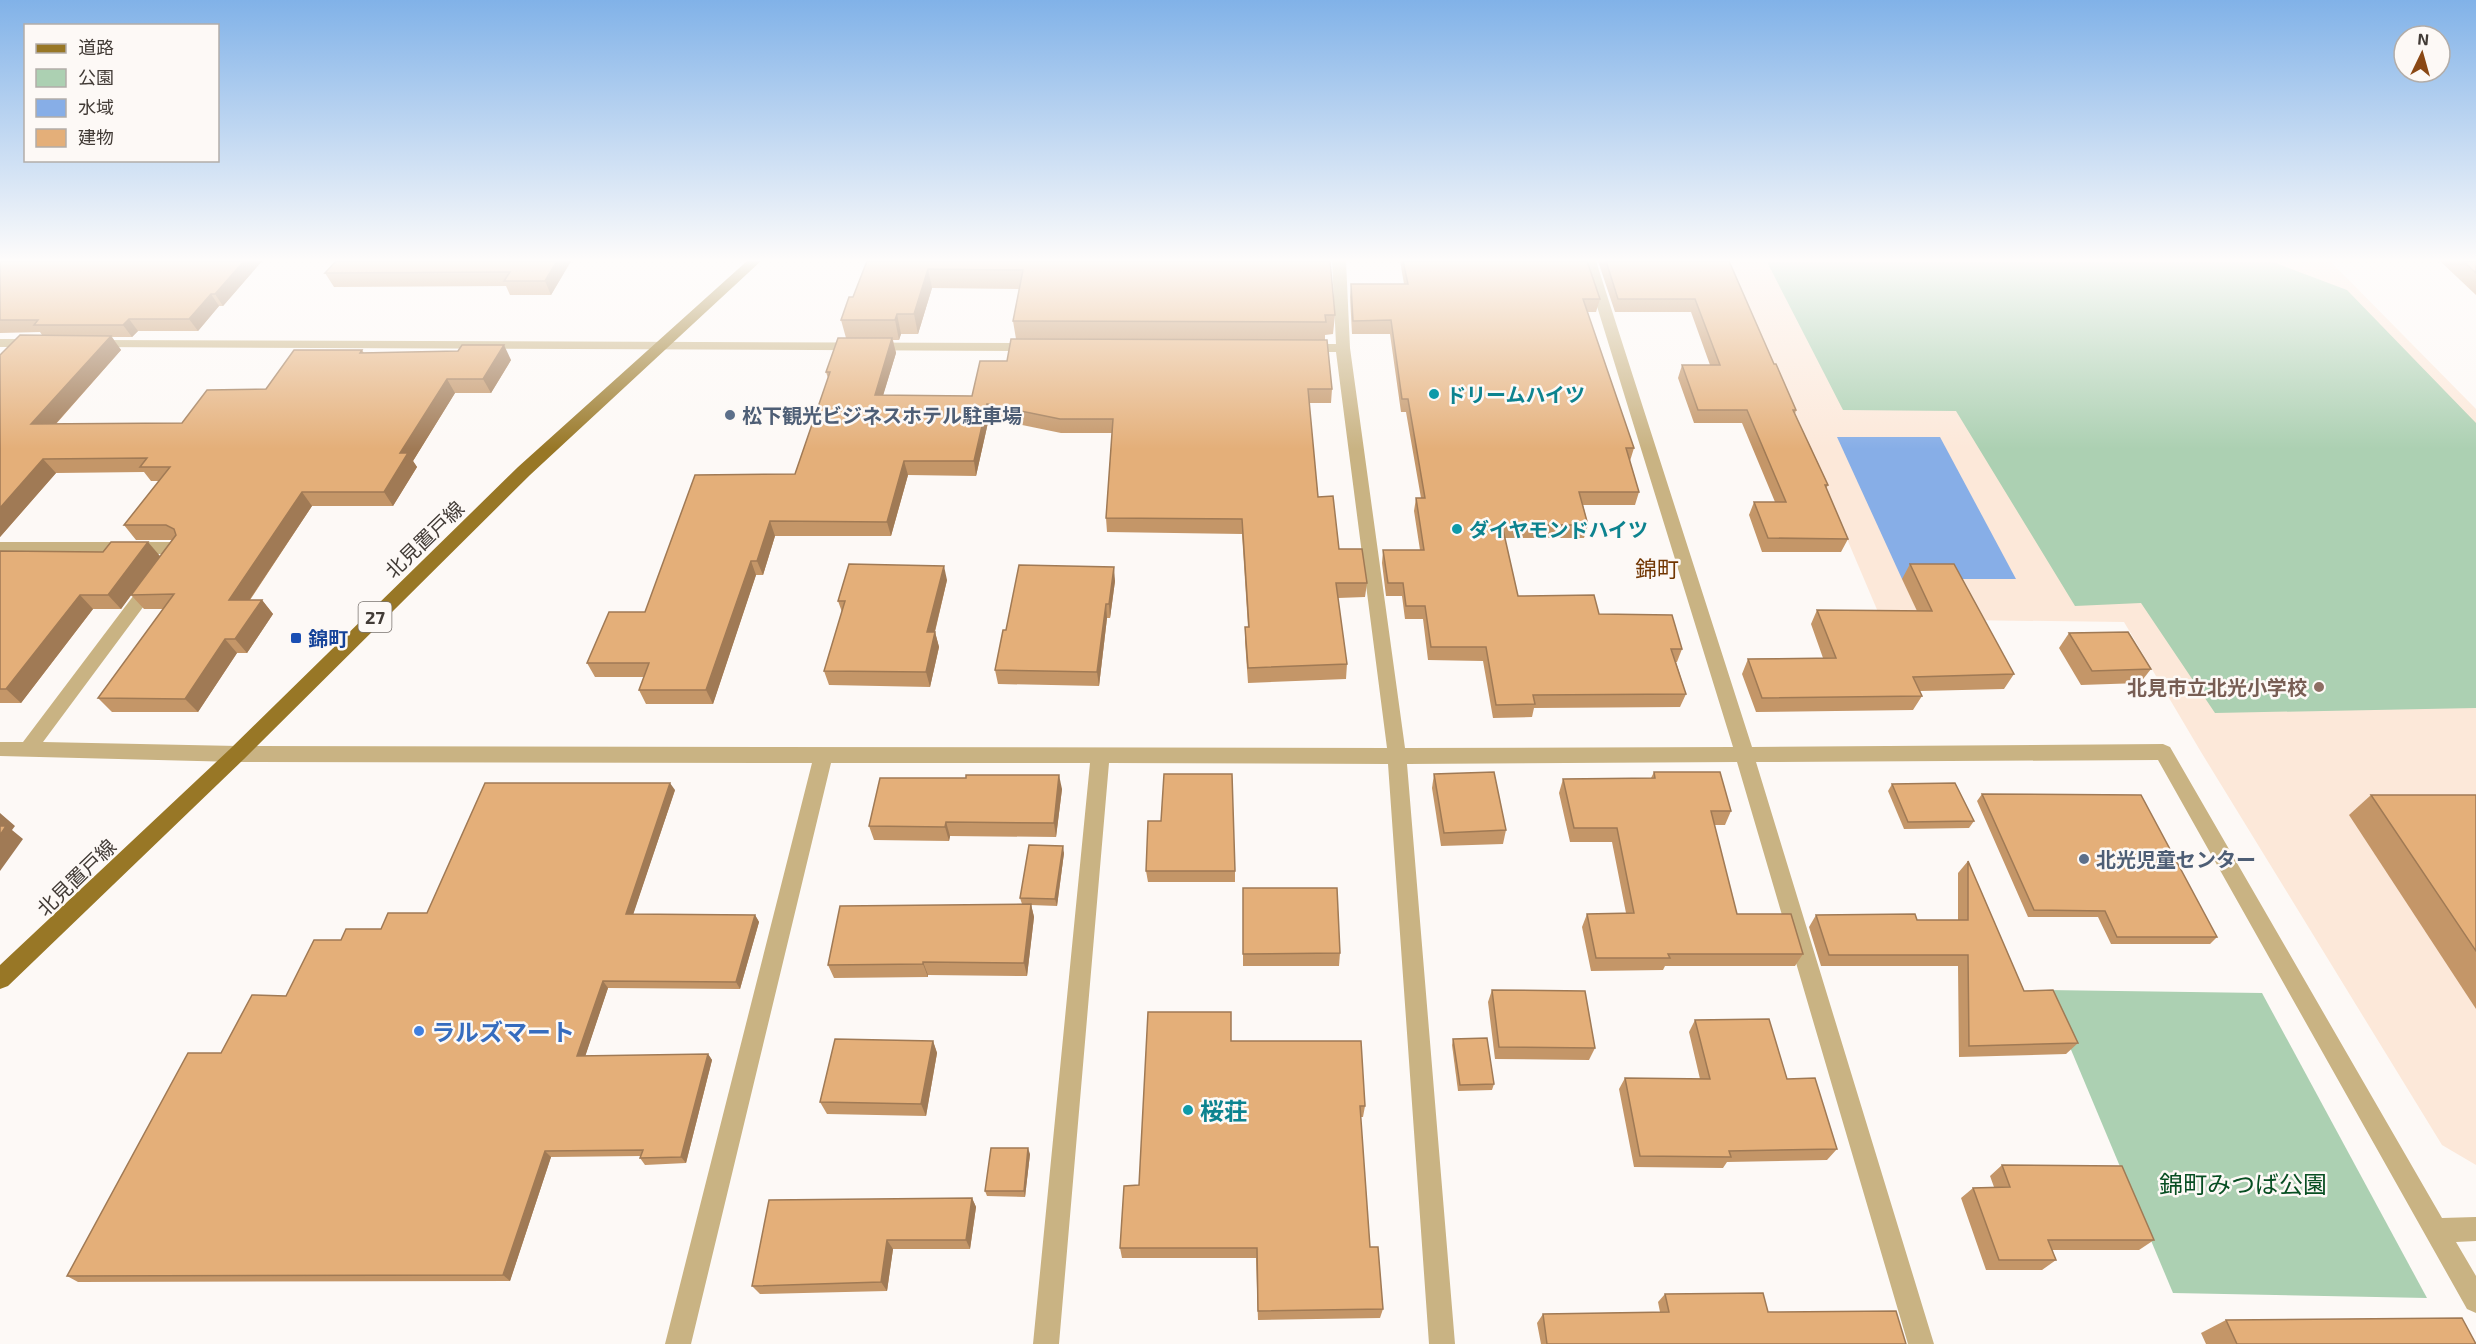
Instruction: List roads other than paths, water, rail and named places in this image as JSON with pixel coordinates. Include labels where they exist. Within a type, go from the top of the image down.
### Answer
[{"type":"main road","name":"北見置戸線","points":[[0,979],[237,754],[524,471],[684,324]]},
{"type":"street","points":[[1342,324],[1343,348],[1397,756],[1442,1344]]},
{"type":"street","points":[[1610,324],[1744,752],[1921,1344]]},
{"type":"street","points":[[0,343],[48,344]]},
{"type":"street","points":[[83,344],[1047,348]]},
{"type":"street","points":[[1284,348],[1343,348]]},
{"type":"street","points":[[0,548],[178,548],[28,749]]},
{"type":"street","points":[[0,749],[237,754],[1397,756],[1744,752],[2163,752],[2476,1300]]},
{"type":"street","points":[[678,1344],[823,755]]},
{"type":"street","points":[[1046,1344],[1100,755]]},
{"type":"street","points":[[2437,1230],[2476,1229]]},
{"type":"water","points":[[1837,437],[1940,437],[2016,579],[1902,579]]},
{"type":"place","name":"ドリームハイツ","points":[[1434,394]]},
{"type":"place","name":"松下観光ビジネスホテル駐車場","points":[[730,415]]},
{"type":"place","name":"ダイヤモンドハイツ","points":[[1457,529]]},
{"type":"place","name":"錦町","points":[[296,638]]},
{"type":"place","name":"北見市立北光小学校","points":[[2319,687]]},
{"type":"place","name":"北光児童センター","points":[[2084,859]]},
{"type":"place","name":"ラルズマート","points":[[419,1031]]},
{"type":"place","name":"桜荘","points":[[1188,1110]]},
{"type":"district","name":"錦町","points":[[1657,568]]},
{"type":"park label","name":"錦町みつば公園","points":[[2243,1183]]}]
